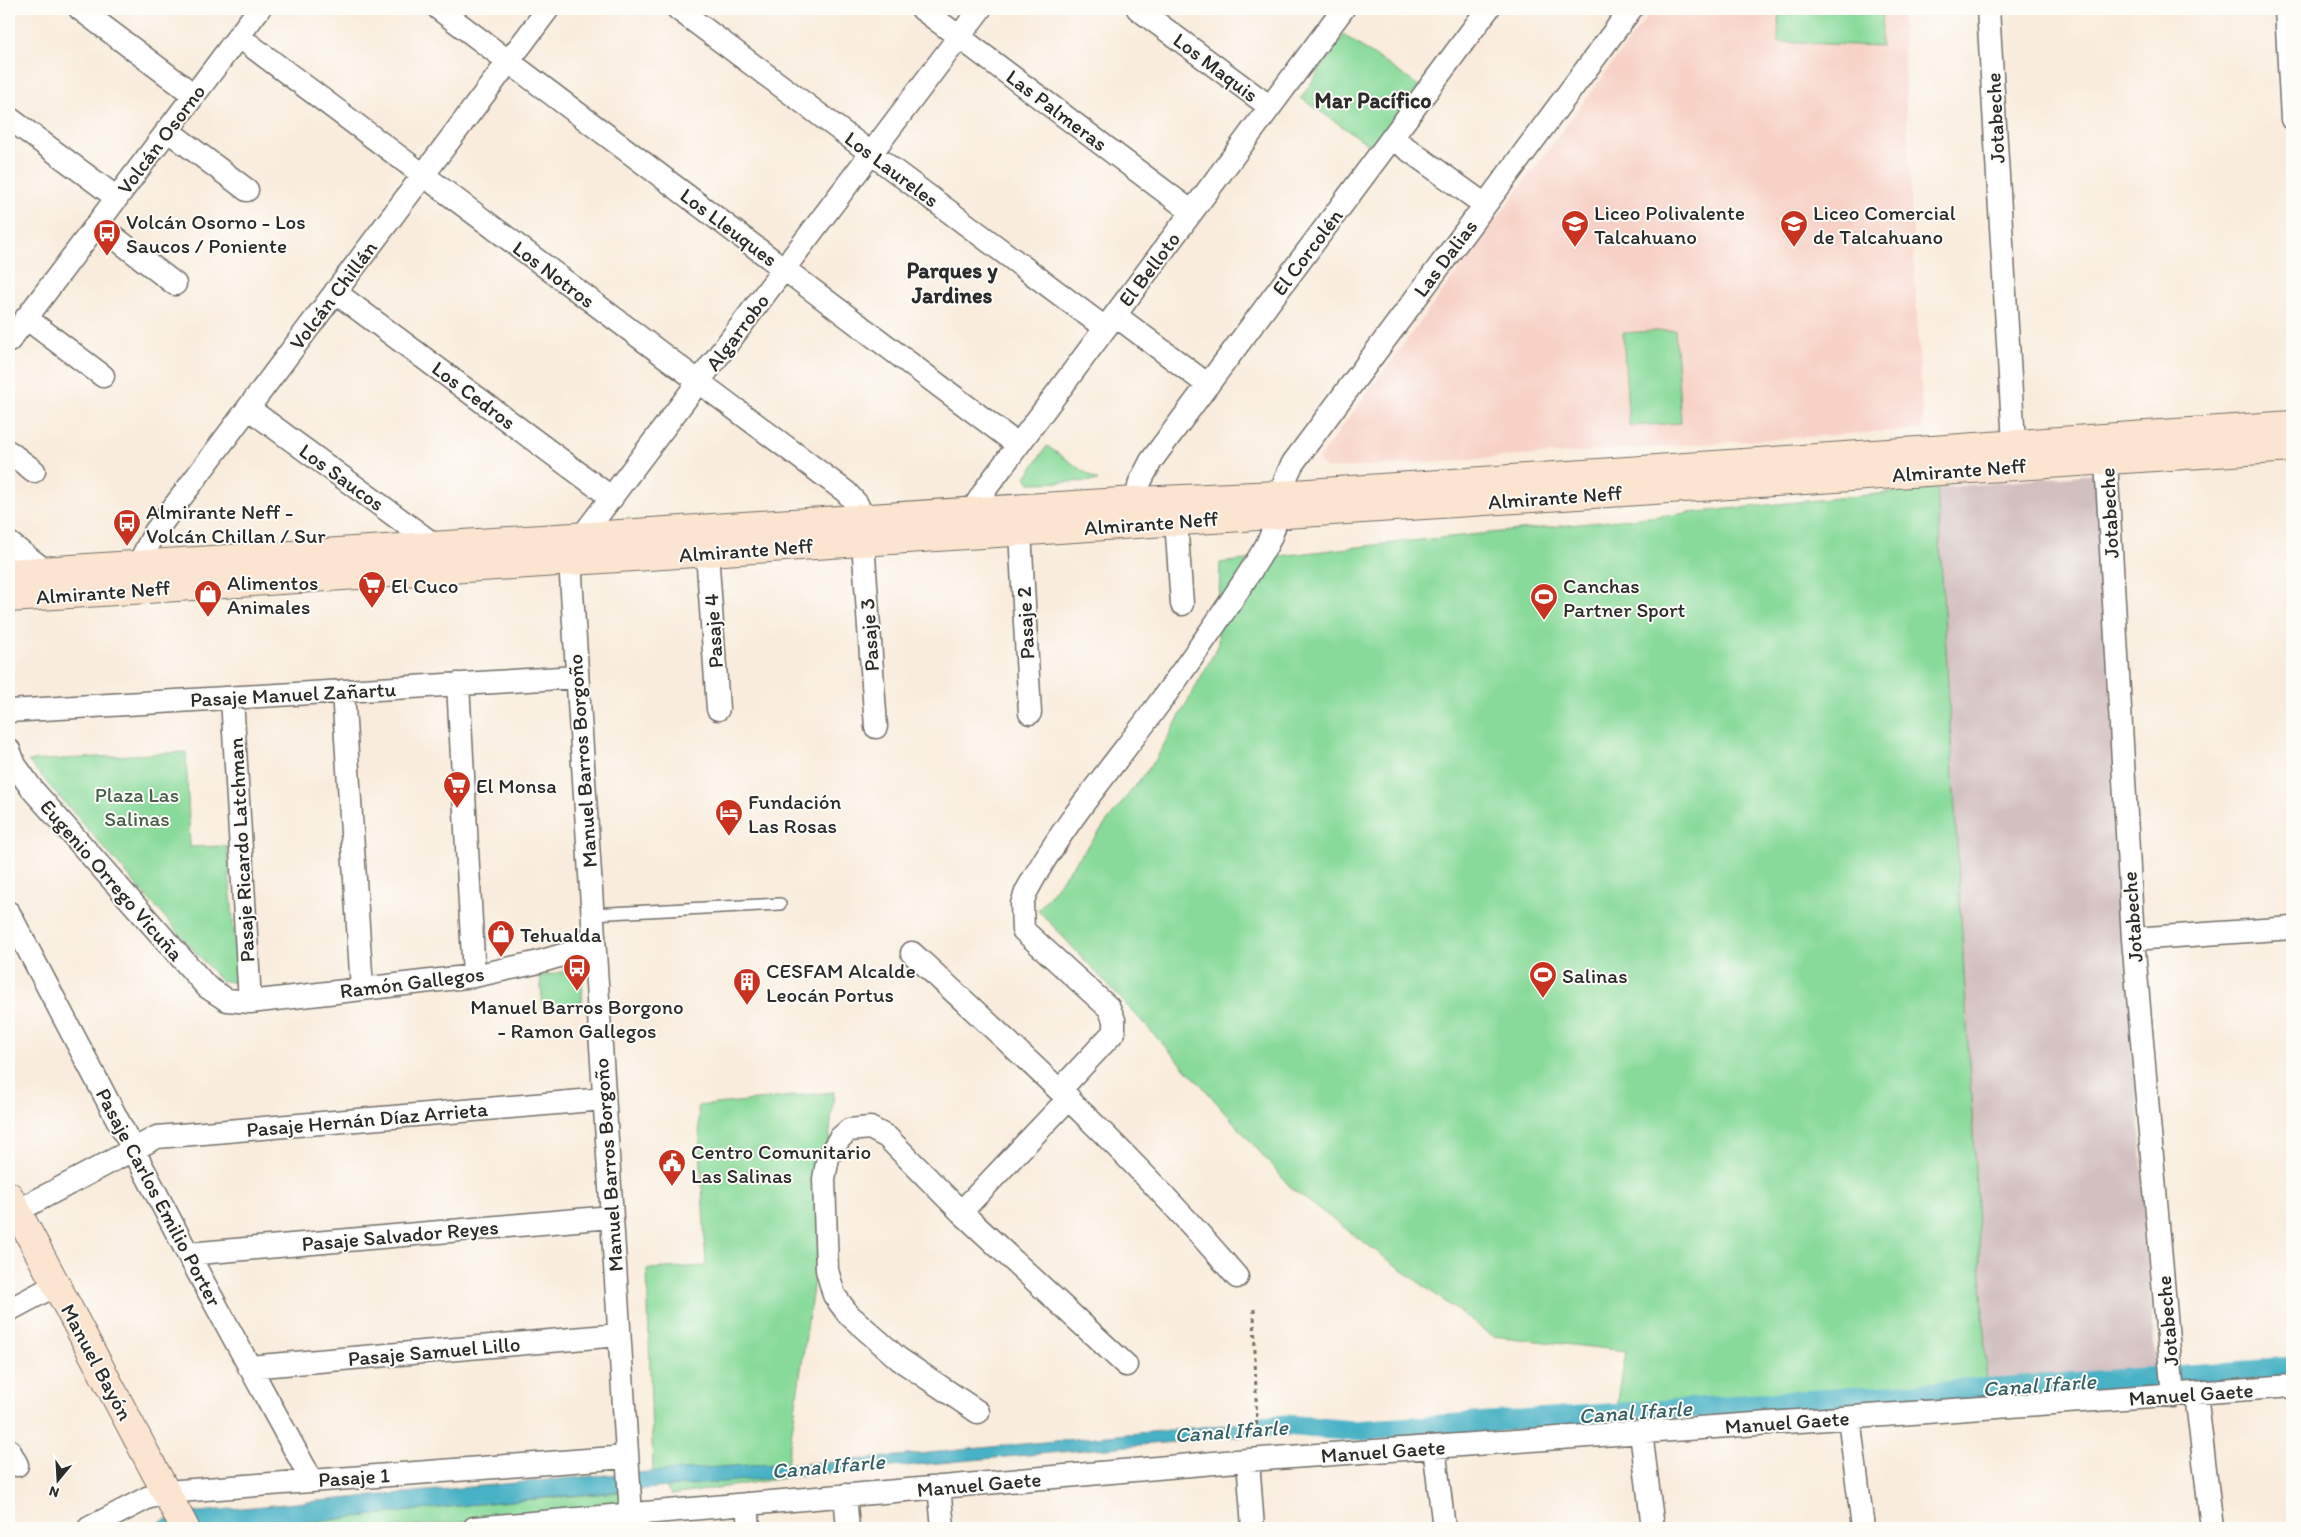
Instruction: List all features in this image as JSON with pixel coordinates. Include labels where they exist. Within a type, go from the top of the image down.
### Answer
[{"type":"street","points":[[80,9],[194,95]]},
{"type":"street","name":"Volcán Osorno","points":[[9,342],[258,9]]},
{"type":"street","name":"Los Lleuques","points":[[439,9],[1018,445]]},
{"type":"street","name":"Volcán Chillán","points":[[138,577],[155,532],[548,9]]},
{"type":"street","name":"Los Laureles","points":[[678,9],[871,153],[1110,322],[1208,385]]},
{"type":"street","name":"Las Palmeras","points":[[922,9],[1192,212]]},
{"type":"street","name":"Algarrobo","points":[[583,535],[980,9]]},
{"type":"street","name":"Los Maquis","points":[[1138,9],[1270,107]]},
{"type":"street","name":"El Corcolén","points":[[1136,501],[1140,482],[1151,460],[1488,9]]},
{"type":"street","name":"Las Dalias","points":[[1065,1094],[1114,1032],[1114,1020],[1109,1008],[1023,930],[1022,910],[1026,892],[1066,828],[1225,610],[1272,537],[1279,505],[1293,463],[1631,9]]},
{"type":"street","name":"Jotabeche","points":[[1988,9],[2015,455]]},
{"type":"street","points":[[2286,9],[2292,119]]},
{"type":"street","name":"El Belloto","points":[[972,523],[1018,445],[1270,107],[1332,13]]},
{"type":"street","name":"Los Notros","points":[[238,36],[698,383],[846,492],[857,504],[863,530]]},
{"type":"street","points":[[10,122],[117,198]]},
{"type":"street","points":[[167,130],[247,190]]},
{"type":"street","points":[[1392,138],[1485,205]]},
{"type":"street","points":[[97,224],[175,284]]},
{"type":"street","name":"Los Cedros","points":[[335,292],[612,498]]},
{"type":"street","points":[[26,318],[104,376]]},
{"type":"street","name":"Los Saucos","points":[[248,408],[436,546]]},
{"type":"street","name":"Almirante Neff","points":[[972,523],[1020,532],[1176,522],[1279,505],[2105,449],[2292,425]]},
{"type":"street","name":"Almirante Neff","points":[[2105,449],[2292,448]]},
{"type":"street","name":"Jotabeche","points":[[2105,449],[2133,939],[2172,1383]]},
{"type":"street","points":[[9,452],[34,471]]},
{"type":"street","name":"Almirante Neff","points":[[9,598],[138,577],[436,546],[583,535],[863,530],[972,523],[1136,501],[1279,505]]},
{"type":"street","points":[[1176,522],[1182,604]]},
{"type":"street","name":"Almirante Neff","points":[[9,573],[46,571],[138,577],[570,561],[707,552],[863,530]]},
{"type":"street","name":"Pasaje 3","points":[[863,530],[876,727]]},
{"type":"street","name":"Pasaje 2","points":[[1020,532],[1030,713]]},
{"type":"street","points":[[570,561],[583,535]]},
{"type":"street","points":[[9,543],[46,571]]},
{"type":"street","name":"Pasaje 4","points":[[707,552],[718,709]]},
{"type":"street","name":"Manuel Barros Borgoño","points":[[570,561],[629,1514]]},
{"type":"street","name":"Pasaje Manuel Zañartu","points":[[9,711],[577,677]]},
{"type":"street","points":[[458,684],[474,976]]},
{"type":"street","points":[[343,691],[362,989]]},
{"type":"street","name":"Pasaje Ricardo Latchman","points":[[232,698],[250,1002]]},
{"type":"street","name":"Eugenio Orrego Vicuña","points":[[9,750],[19,772],[32,789],[206,987],[227,1000]]},
{"type":"street","name":"Pasaje Carlos Emilio Porter","points":[[9,913],[188,1254],[312,1480]]},
{"type":"street","points":[[2133,939],[2292,928]]},
{"type":"street","name":"Ramón Gallegos","points":[[227,1000],[250,1002],[474,976],[535,963],[594,946]]},
{"type":"street","points":[[912,953],[1065,1094],[1140,1168],[1237,1277]]},
{"type":"street","points":[[961,1212],[1065,1094]]},
{"type":"street","name":"Pasaje Hernán Díaz Arrieta","points":[[13,1203],[157,1137],[604,1099]]},
{"type":"street","points":[[978,1412],[899,1359],[848,1314],[837,1300],[830,1284],[827,1270],[824,1179],[828,1157],[836,1143],[849,1130],[863,1127],[879,1132],[961,1212],[1126,1365]]},
{"type":"street","name":"Manuel Bayón","points":[[13,1203],[176,1510]]},
{"type":"street","name":"Pasaje Salvador Reyes","points":[[188,1254],[611,1217]]},
{"type":"street","points":[[9,1310],[56,1285]]},
{"type":"street","name":"Pasaje Samuel Lillo","points":[[249,1367],[619,1335]]},
{"type":"street","name":"Manuel Gaete","points":[[474,1528],[1248,1460],[1849,1418],[2172,1383],[2196,1394],[2292,1386]]},
{"type":"street","name":"Jotabeche","points":[[2196,1394],[2212,1528]]},
{"type":"street","points":[[1849,1418],[1863,1528]]},
{"type":"street","points":[[1641,1432],[1653,1528]]},
{"type":"street","points":[[1434,1447],[1444,1528]]},
{"type":"street","points":[[1248,1460],[1253,1528]]},
{"type":"street","name":"Pasaje 1","points":[[89,1528],[147,1498],[176,1510],[312,1480],[627,1463]]},
{"type":"street","points":[[939,1487],[943,1528]]},
{"type":"street","points":[[845,1495],[848,1528]]},
{"type":"street","points":[[747,1504],[749,1528]]},
{"type":"lane","points":[[592,914],[780,904]]},
{"type":"path","points":[[1254,1309],[1258,1437]]},
{"type":"shaded area","points":[[1653,9],[1901,9],[1923,429],[1325,469],[1318,459]]},
{"type":"shaded area","points":[[2096,474],[2156,1376],[1987,1384],[1937,488]]},
{"type":"green space","points":[[1779,9],[1883,9],[1881,46],[1778,42]]},
{"type":"green space","points":[[1344,35],[1419,86],[1375,149],[1301,98]]},
{"type":"green space","points":[[1675,330],[1681,423],[1629,426],[1623,333]]},
{"type":"green space","points":[[1047,446],[1098,481],[1030,483],[1026,477]]},
{"type":"green space","name":"Salinas","points":[[1937,488],[1987,1384],[1616,1413],[1626,1351],[1492,1336],[1293,1190],[1203,1087],[1038,910],[1156,759],[1218,646],[1220,563],[1401,542]]},
{"type":"green space","name":"Plaza Las Salinas","points":[[186,752],[190,847],[227,846],[238,983],[220,980],[28,761]]},
{"type":"green space","points":[[583,967],[582,1005],[543,1006],[540,977]]},
{"type":"green space","points":[[834,1092],[816,1267],[785,1478],[672,1495],[653,1473],[647,1269],[706,1266],[698,1106]]},
{"type":"green space","points":[[623,1492],[627,1508],[394,1528],[253,1528],[476,1504]]},
{"type":"water","points":[[1286,1419],[1287,1432],[476,1504],[253,1528],[147,1528],[167,1519],[198,1512],[580,1477],[748,1465],[823,1463]]},
{"type":"waterway","name":"Canal Ifarle","points":[[1258,1427],[1286,1425],[1353,1431],[2292,1368]]},
{"type":"place","name":"Liceo Polivalente Talcahuano","points":[[1575,248]]},
{"type":"place","name":"Liceo Comercial de Talcahuano","points":[[1794,248]]},
{"type":"place","name":"Volcán Osorno - Los Saucos / Poniente","points":[[107,257]]},
{"type":"place","name":"Almirante Neff - Volcán Chillan / Sur","points":[[127,547]]},
{"type":"place","name":"El Cuco","points":[[372,609]]},
{"type":"place","name":"Alimentos Animales","points":[[208,618]]},
{"type":"place","name":"Canchas Partner Sport","points":[[1544,621]]},
{"type":"place","name":"El Monsa","points":[[457,809]]},
{"type":"place","name":"Fundación Las Rosas","points":[[729,837]]},
{"type":"place","name":"Tehualda","points":[[501,958]]},
{"type":"place","name":"Manuel Barros Borgono - Ramon Gallegos","points":[[577,992]]},
{"type":"place","name":"Salinas","points":[[1543,999]]},
{"type":"place","name":"CESFAM Alcalde Leocán Portus","points":[[747,1006]]},
{"type":"place","name":"Centro Comunitario Las Salinas","points":[[672,1187]]},
{"type":"district","name":"Mar Pacífico","points":[[1373,100]]},
{"type":"district","name":"Parques y Jardines","points":[[952,282]]}]
